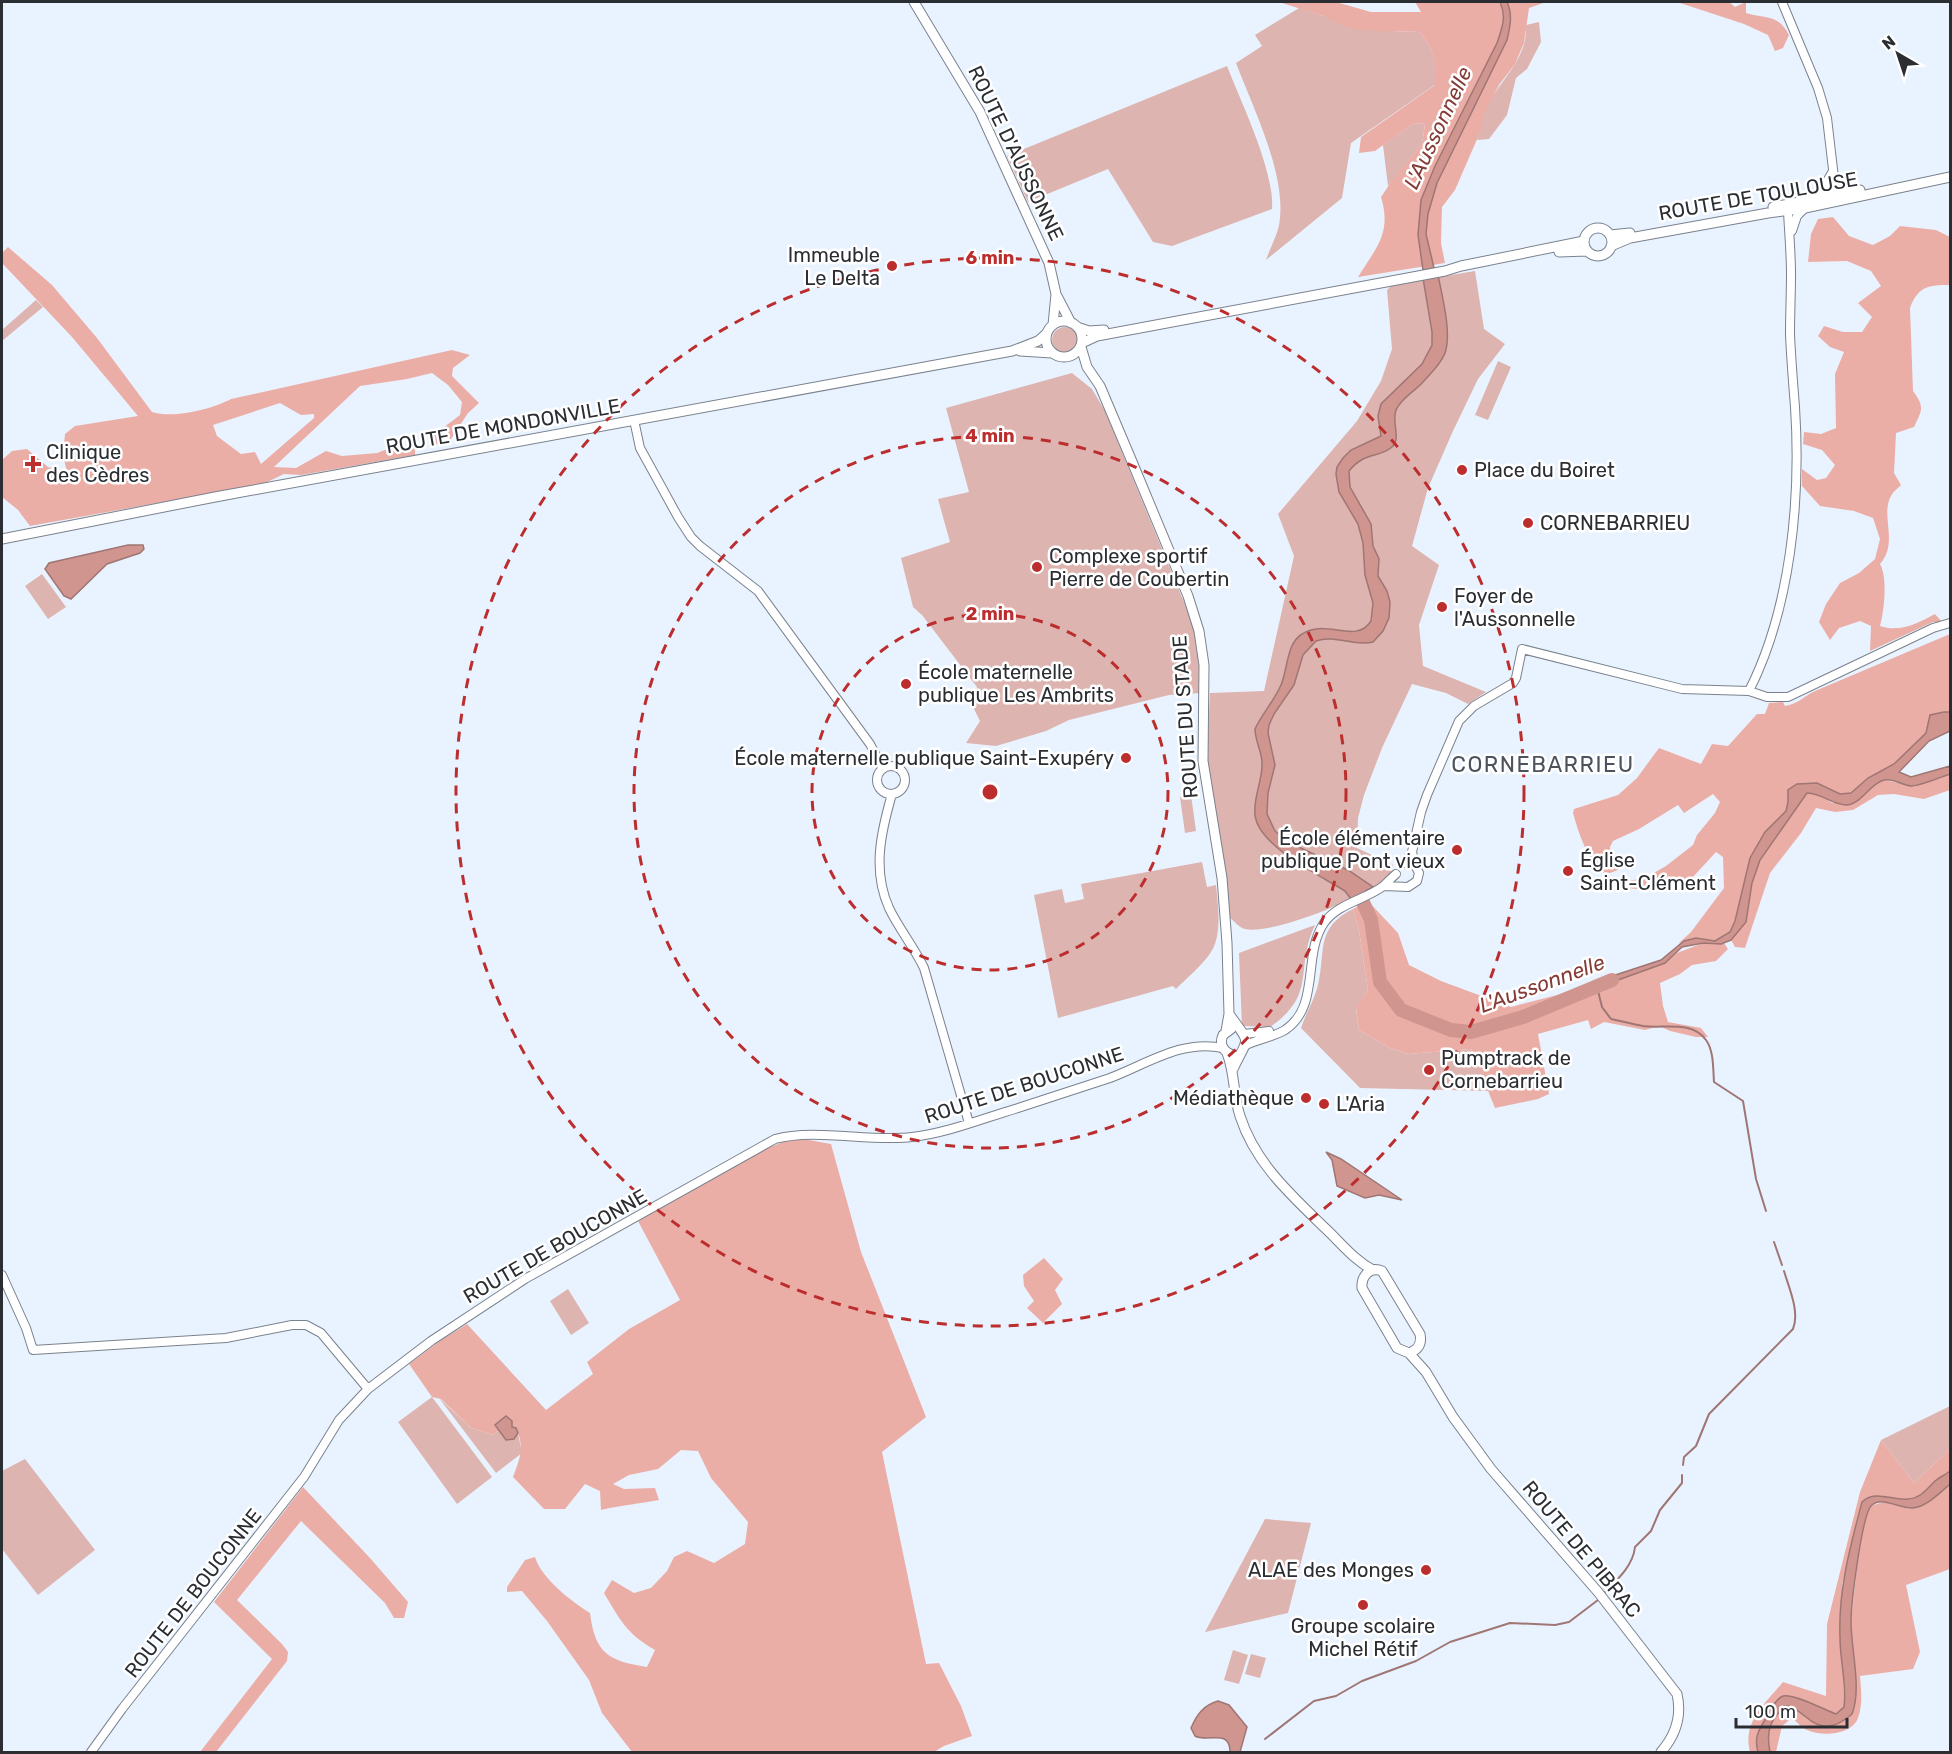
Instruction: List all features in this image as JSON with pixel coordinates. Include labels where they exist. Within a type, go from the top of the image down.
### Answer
[{"type":"main road","name":"ROUTE D'AUSSONNE","points":[[914,2],[980,112],[1049,263],[1056,294],[1074,325]]},
{"type":"main road","name":"ROUTE DE TOULOUSE","points":[[1610,235],[1622,235],[1817,202],[1950,177]]},
{"type":"main road","name":"ROUTE DE TOULOUSE","points":[[1611,246],[1630,238],[1806,208],[1836,195],[1893,184],[1913,183]]},
{"type":"main road","points":[[1448,271],[1562,251],[1587,250],[1598,256],[1611,246],[1610,235],[1605,230],[1596,228],[1589,231],[1584,240],[1587,250]]},
{"type":"main road","points":[[1066,357],[1075,354],[1088,339],[1097,336],[1448,271],[1584,240]]},
{"type":"main road","name":"ROUTE D'AUSSONNE","points":[[1050,329],[1056,294]]},
{"type":"main road","points":[[1087,367],[1052,353],[1046,342],[1050,329],[1064,321],[1096,331],[1215,314]]},
{"type":"main road","points":[[1074,325],[1082,334],[1081,345]]},
{"type":"main road","name":"ROUTE DE MONDONVILLE","points":[[1012,351],[1038,341],[1050,329]]},
{"type":"main road","name":"ROUTE DU STADE","points":[[1081,345],[1087,367],[1100,386],[1188,596],[1199,631],[1204,665],[1203,760],[1222,878],[1229,1014]]},
{"type":"main road","name":"ROUTE DE MONDONVILLE","points":[[2,539],[226,495],[1012,351],[1034,350],[1052,353]]},
{"type":"main road","points":[[1229,1014],[1243,1033],[1244,1049],[1233,1069]]},
{"type":"main road","points":[[1229,1014],[1224,1043],[1233,1069],[1234,1089],[1240,1116],[1260,1157],[1274,1178],[1291,1196],[1352,1256],[1373,1270],[1364,1275],[1363,1280]]},
{"type":"main road","points":[[1224,1043],[1233,1029],[1243,1033]]},
{"type":"main road","points":[[1224,1043],[1232,1055],[1244,1049]]},
{"type":"main road","points":[[1352,1256],[1363,1280]]},
{"type":"main road","name":"ROUTE DE PIBRAC","points":[[1373,1270],[1382,1271],[1420,1334],[1419,1346],[1426,1372]]},
{"type":"main road","name":"ROUTE DE PIBRAC","points":[[1363,1280],[1362,1288],[1394,1342],[1402,1351],[1409,1353],[1426,1372],[1453,1417],[1491,1468],[1601,1596],[1677,1694],[1680,1705],[1677,1725],[1668,1744],[1661,1752]]},
{"type":"main road","points":[[1409,1353],[1419,1346]]},
{"type":"street","points":[[1782,2],[1818,88],[1827,118],[1836,195]]},
{"type":"street","points":[[1749,691],[1767,653],[1782,597],[1790,554],[1796,498],[1788,211],[1791,207],[1817,202],[1833,171]]},
{"type":"street","points":[[1790,237],[1797,216],[1806,208]]},
{"type":"street","points":[[634,420],[640,448],[691,537],[758,591],[870,744],[883,769]]},
{"type":"street","points":[[1244,1049],[1287,1028],[1300,1013],[1306,1002],[1318,933],[1330,916],[1384,886],[1405,863],[1412,852],[1421,812],[1455,729],[1465,713],[1513,683],[1522,649],[1682,688],[1749,691],[1767,697],[1788,698],[1908,639],[1950,623]]},
{"type":"street","points":[[892,794],[882,791],[877,784],[877,778],[883,769],[895,767],[904,776],[902,788],[892,794],[879,849],[883,893],[890,910],[924,968],[969,1123]]},
{"type":"street","points":[[1384,886],[1408,887],[1417,882],[1419,873],[1412,852]]},
{"type":"street","points":[[1405,863],[1415,865]]},
{"type":"street","points":[[1396,874],[1401,885]]},
{"type":"street","points":[[1243,1033],[1263,1033],[1275,1029],[1300,1013]]},
{"type":"street","name":"ROUTE DE BOUCONNE","points":[[91,1752],[122,1709],[304,1477],[339,1420],[353,1403],[423,1347],[525,1279],[775,1139],[796,1135],[861,1138],[913,1137],[969,1123],[1111,1077],[1185,1048],[1224,1043]]},
{"type":"street","points":[[2,1275],[26,1328],[33,1350],[226,1338],[292,1326],[306,1326],[321,1333],[368,1389]]},
{"type":"shaded area","points":[[1279,2],[1336,2],[1371,12],[1421,12],[1415,2],[1546,2],[1529,8],[1524,43],[1515,64],[1499,85],[1484,114],[1481,130],[1455,190],[1442,207],[1441,243],[1445,263],[1358,277],[1376,248],[1383,230],[1385,221],[1381,197],[1422,144],[1425,124],[1414,123],[1375,151],[1359,153],[1361,137],[1435,85],[1436,69],[1431,49],[1418,31],[1391,32],[1351,29],[1323,16]]},
{"type":"shaded area","points":[[1500,2],[1507,2],[1510,12],[1507,40],[1437,183],[1428,214],[1426,234],[1434,268],[1423,270],[1418,235],[1421,200],[1435,166],[1497,43],[1503,18]]},
{"type":"shaded area","points":[[1677,2],[1729,2],[1735,7],[1746,2],[1746,13],[1776,20],[1789,35],[1783,48],[1775,51],[1768,35],[1744,24]]},
{"type":"shaded area","points":[[1299,8],[1391,32],[1418,31],[1433,55],[1436,84],[1351,143],[1342,198],[1266,260],[1279,225],[1278,186],[1267,143],[1236,63],[1262,46],[1255,35]]},
{"type":"shaded area","points":[[1539,22],[1541,42],[1527,69],[1516,78],[1507,115],[1489,139],[1477,140],[1488,104],[1521,53],[1526,25]]},
{"type":"shaded area","points":[[1227,66],[1263,157],[1272,194],[1272,209],[1172,246],[1153,242],[1108,169],[1028,202],[1007,156]]},
{"type":"shaded area","points":[[1414,123],[1425,124],[1422,144],[1388,186],[1383,145]]},
{"type":"shaded area","points":[[1833,217],[1849,236],[1873,245],[1890,236],[1900,226],[1936,230],[1950,237],[1950,285],[1925,288],[1917,295],[1910,308],[1913,391],[1921,409],[1914,427],[1896,433],[1894,473],[1901,485],[1888,504],[1888,547],[1880,564],[1885,586],[1880,626],[1902,628],[1935,614],[1942,622],[1933,622],[1870,651],[1871,626],[1860,621],[1839,628],[1830,640],[1819,622],[1826,604],[1840,583],[1859,573],[1875,559],[1880,539],[1873,518],[1854,511],[1820,506],[1802,486],[1802,469],[1817,480],[1826,478],[1835,465],[1822,450],[1803,444],[1804,432],[1821,434],[1836,428],[1835,374],[1844,352],[1830,347],[1818,336],[1824,326],[1843,332],[1862,332],[1872,317],[1858,303],[1881,286],[1871,271],[1847,261],[1808,262],[1811,234],[1818,219]]},
{"type":"shaded area","points":[[8,247],[52,285],[97,338],[152,412],[182,414],[193,412],[231,399],[452,350],[470,355],[453,368],[452,376],[479,403],[468,413],[449,442],[429,446],[435,434],[460,415],[462,402],[448,385],[432,373],[360,386],[274,467],[296,468],[326,451],[342,456],[377,453],[395,446],[415,448],[415,455],[301,475],[284,474],[263,484],[30,526],[18,510],[2,497],[2,460],[12,451],[27,449],[48,467],[67,472],[63,455],[65,434],[75,426],[138,416],[72,337],[2,263],[2,253]],"holes":[[[280,403],[301,415],[314,414],[314,418],[261,464],[255,452],[241,454],[217,436],[213,425]]]},
{"type":"shaded area","points":[[1475,271],[1484,329],[1505,344],[1478,379],[1453,431],[1428,488],[1412,546],[1439,565],[1419,625],[1423,666],[1486,692],[1468,704],[1446,693],[1412,684],[1382,748],[1358,818],[1357,848],[1393,865],[1386,879],[1356,897],[1316,914],[1276,926],[1245,929],[1230,918],[1226,876],[1208,781],[1210,693],[1264,691],[1294,556],[1278,514],[1357,421],[1381,381],[1392,349],[1387,290],[1392,285]]},
{"type":"shaded area","points":[[1438,275],[1447,325],[1445,353],[1432,372],[1397,408],[1395,413],[1396,439],[1392,447],[1387,451],[1360,460],[1349,471],[1350,487],[1371,524],[1373,546],[1379,559],[1378,576],[1387,591],[1390,602],[1389,618],[1383,631],[1373,642],[1359,643],[1330,639],[1316,641],[1303,655],[1294,685],[1269,725],[1268,733],[1275,765],[1268,793],[1267,814],[1275,831],[1290,843],[1348,870],[1373,887],[1351,899],[1345,891],[1278,849],[1259,827],[1255,809],[1262,761],[1255,729],[1281,685],[1290,650],[1297,638],[1311,630],[1357,631],[1365,628],[1371,621],[1373,603],[1365,575],[1363,543],[1358,524],[1339,492],[1337,467],[1351,450],[1381,436],[1378,416],[1381,404],[1422,364],[1432,345],[1423,278]]},
{"type":"shaded area","points":[[36,300],[43,307],[2,341],[2,330]]},
{"type":"shaded area","points":[[1065,327],[1074,331],[1078,340],[1074,349],[1065,353],[1056,349],[1052,340],[1056,331]]},
{"type":"shaded area","points":[[1498,361],[1511,367],[1488,420],[1475,415]]},
{"type":"shaded area","name":"Complexe sportif Pierre de Coubertin","points":[[1072,373],[1092,389],[1105,411],[1193,624],[1201,693],[1169,695],[1069,720],[1046,731],[996,746],[966,743],[980,721],[974,709],[977,687],[922,615],[913,607],[901,558],[950,542],[938,499],[969,492],[946,408]]},
{"type":"shaded area","points":[[128,545],[143,545],[144,549],[140,553],[107,564],[71,599],[64,596],[45,569],[49,563]]},
{"type":"shaded area","points":[[42,574],[66,607],[48,619],[25,586]]},
{"type":"shaded area","points":[[1950,634],[1950,712],[1930,715],[1926,733],[1894,764],[1868,778],[1851,793],[1840,794],[1817,783],[1788,790],[1786,811],[1765,832],[1750,858],[1735,921],[1730,932],[1715,941],[1696,938],[1679,943],[1691,932],[1724,888],[1723,857],[1716,852],[1681,890],[1667,884],[1652,889],[1622,887],[1622,882],[1645,878],[1666,866],[1693,845],[1697,835],[1715,813],[1720,802],[1713,794],[1684,813],[1678,805],[1639,829],[1613,841],[1610,847],[1611,855],[1620,869],[1610,873],[1600,872],[1595,865],[1580,837],[1573,813],[1574,809],[1618,795],[1637,778],[1659,748],[1701,764],[1712,744],[1728,746],[1757,714],[1765,714],[1769,703],[1783,702],[1785,706],[1794,704],[1815,691]]},
{"type":"shaded area","points":[[1950,712],[1950,731],[1929,741],[1899,772],[1911,777],[1950,766],[1950,774],[1911,786],[1884,780],[1856,802],[1846,805],[1807,793],[1760,860],[1752,883],[1746,922],[1731,940],[1721,944],[1703,943],[1682,947],[1665,963],[1596,988],[1594,982],[1661,960],[1684,941],[1696,938],[1715,941],[1730,932],[1735,921],[1750,858],[1765,832],[1786,811],[1788,790],[1797,784],[1817,783],[1840,794],[1851,793],[1868,778],[1894,764],[1926,733],[1930,715]]},
{"type":"shaded area","points":[[1950,774],[1950,790],[1924,799],[1894,794],[1878,795],[1853,810],[1835,812],[1816,808],[1801,833],[1770,873],[1745,948],[1735,947],[1731,940],[1746,922],[1752,883],[1760,860],[1807,793],[1819,794],[1832,803],[1856,802],[1875,784],[1885,780],[1912,786]]},
{"type":"shaded area","points":[[1191,795],[1196,831],[1185,833],[1180,797]]},
{"type":"shaded area","points":[[1202,862],[1207,887],[1216,885],[1218,930],[1213,948],[1202,964],[1176,989],[1173,986],[1058,1018],[1034,895],[1062,889],[1065,903],[1084,899],[1081,884]]},
{"type":"shaded area","points":[[1368,901],[1398,933],[1409,965],[1441,981],[1511,1007],[1594,982],[1596,987],[1665,963],[1677,953],[1703,943],[1724,943],[1728,949],[1716,961],[1692,965],[1680,974],[1660,983],[1668,1022],[1701,1028],[1708,1037],[1696,1037],[1659,1026],[1645,1030],[1604,1022],[1591,1029],[1588,1020],[1538,1034],[1549,1094],[1538,1099],[1495,1108],[1471,1049],[1408,1054],[1390,1048],[1359,1030],[1356,1008],[1368,990],[1359,930],[1353,909]]},
{"type":"shaded area","points":[[1353,909],[1359,930],[1368,990],[1356,1009],[1359,1030],[1390,1048],[1408,1054],[1471,1049],[1489,1091],[1360,1088],[1301,1028],[1318,985],[1327,932],[1341,916]]},
{"type":"shaded area","points":[[1315,925],[1309,941],[1300,992],[1294,1003],[1285,1015],[1270,1027],[1242,1026],[1239,953]]},
{"type":"shaded area","points":[[789,1140],[809,1140],[831,1144],[861,1252],[926,1417],[882,1452],[926,1664],[939,1663],[961,1706],[972,1736],[934,1752],[632,1752],[602,1713],[589,1680],[547,1621],[522,1591],[507,1592],[507,1587],[525,1560],[535,1557],[550,1581],[590,1613],[596,1637],[606,1653],[622,1662],[647,1667],[655,1650],[637,1638],[615,1611],[604,1593],[612,1580],[634,1593],[651,1588],[667,1571],[674,1557],[687,1551],[714,1563],[745,1544],[748,1522],[711,1478],[698,1451],[681,1450],[658,1469],[629,1475],[613,1484],[624,1489],[655,1488],[659,1500],[601,1510],[600,1491],[585,1484],[565,1509],[544,1509],[513,1477],[521,1447],[519,1435],[516,1428],[512,1427],[512,1421],[506,1416],[495,1425],[499,1430],[493,1435],[471,1428],[441,1399],[432,1397],[409,1364],[467,1324],[546,1410],[593,1374],[587,1362],[629,1329],[680,1300],[638,1221],[764,1149]]},
{"type":"shaded area","points":[[1326,1152],[1341,1159],[1402,1200],[1379,1195],[1365,1198],[1337,1186],[1332,1160]]},
{"type":"shaded area","points":[[1044,1258],[1063,1279],[1055,1290],[1062,1304],[1043,1323],[1027,1308],[1034,1301],[1024,1286],[1023,1275]]},
{"type":"shaded area","points":[[568,1289],[589,1323],[571,1335],[550,1301]]},
{"type":"shaded area","points":[[432,1397],[492,1477],[457,1504],[398,1422]]},
{"type":"shaded area","points":[[439,1398],[471,1428],[493,1435],[499,1430],[504,1436],[514,1439],[518,1433],[522,1453],[496,1473]]},
{"type":"shaded area","points":[[1950,1406],[1950,1449],[1914,1483],[1881,1440]]},
{"type":"shaded area","points":[[506,1416],[512,1421],[512,1427],[516,1428],[518,1433],[514,1439],[506,1440],[495,1425]]},
{"type":"shaded area","points":[[1881,1440],[1914,1483],[1950,1449],[1950,1471],[1917,1497],[1865,1499],[1842,1584],[1844,1706],[1855,1683],[1851,1621],[1866,1514],[1870,1506],[1884,1502],[1910,1509],[1942,1492],[1950,1484],[1950,1569],[1906,1585],[1920,1652],[1913,1669],[1860,1676],[1860,1713],[1855,1724],[1849,1728],[1828,1734],[1813,1732],[1805,1729],[1792,1718],[1782,1726],[1776,1752],[1750,1752],[1748,1741],[1752,1722],[1783,1682],[1826,1696],[1827,1624],[1860,1492]]},
{"type":"shaded area","points":[[25,1459],[95,1550],[38,1595],[2,1549],[2,1471]]},
{"type":"shaded area","points":[[1950,1471],[1950,1484],[1922,1505],[1907,1508],[1881,1502],[1872,1505],[1868,1511],[1851,1612],[1856,1681],[1852,1714],[1835,1725],[1824,1726],[1812,1722],[1794,1708],[1785,1706],[1770,1727],[1768,1738],[1770,1752],[1758,1752],[1756,1743],[1759,1731],[1773,1706],[1783,1696],[1801,1699],[1836,1714],[1844,1707],[1845,1690],[1840,1638],[1841,1603],[1849,1552],[1862,1502],[1873,1496],[1902,1499],[1917,1497]]},
{"type":"shaded area","points":[[303,1487],[408,1602],[404,1618],[394,1618],[385,1603],[301,1521],[237,1600],[282,1644],[288,1652],[287,1661],[216,1752],[200,1752],[272,1659],[214,1602]]},
{"type":"shaded area","points":[[1265,1519],[1311,1523],[1288,1613],[1205,1632]]},
{"type":"shaded area","points":[[1233,1650],[1248,1655],[1239,1684],[1224,1680]]},
{"type":"shaded area","points":[[1251,1654],[1266,1658],[1260,1678],[1245,1674]]},
{"type":"shaded area","points":[[1218,1701],[1229,1705],[1247,1727],[1240,1752],[1230,1752],[1229,1745],[1222,1738],[1195,1736],[1191,1728],[1202,1711]]},
{"type":"waterway","name":"L'Aussonnelle","points":[[1356,887],[1371,920],[1380,982],[1401,1010],[1451,1030],[1471,1032],[1523,1017],[1612,980]]},
{"type":"waterway","points":[[1597,987],[1602,1007],[1611,1019],[1651,1027],[1685,1028],[1693,1030],[1706,1040],[1712,1055],[1714,1082],[1743,1101],[1756,1179],[1766,1211]]},
{"type":"waterway","points":[[1774,1242],[1782,1265]]},
{"type":"waterway","points":[[1683,1465],[1684,1457],[1696,1446],[1709,1414],[1793,1329],[1795,1308],[1784,1271]]},
{"type":"waterway","points":[[1604,1593],[1628,1566],[1635,1547],[1651,1531],[1660,1510],[1682,1483],[1682,1475]]},
{"type":"waterway","points":[[1265,1739],[1314,1701],[1336,1696],[1362,1681],[1416,1661],[1450,1642],[1510,1623],[1555,1625],[1569,1622],[1598,1600]]},
{"type":"place","name":"Immeuble Le Delta","points":[[892,266]]},
{"type":"place","name":"Clinique des Cèdres","points":[[33,464]]},
{"type":"place","name":"Place du Boiret","points":[[1462,470]]},
{"type":"place","name":"CORNEBARRIEU","points":[[1528,523]]},
{"type":"place","name":"Complexe sportif Pierre de Coubertin","points":[[1037,567]]},
{"type":"place","name":"Foyer de l'Aussonnelle","points":[[1442,607]]},
{"type":"place","name":"École maternelle publique Les Ambrits","points":[[906,684]]},
{"type":"place","name":"École maternelle publique Saint-Exupéry","points":[[1126,758]]},
{"type":"place","name":"École élémentaire publique Pont vieux","points":[[1457,850]]},
{"type":"place","name":"Église Saint-Clément","points":[[1568,871]]},
{"type":"place","name":"Pumptrack de Cornebarrieu","points":[[1429,1070]]},
{"type":"place","name":"Médiathèque","points":[[1306,1098]]},
{"type":"place","name":"L'Aria","points":[[1324,1104]]},
{"type":"place","name":"ALAE des Monges","points":[[1426,1570]]},
{"type":"place","name":"Groupe scolaire Michel Rétif","points":[[1363,1605]]},
{"type":"district","name":"CORNEBARRIEU","points":[[1543,764]]}]
